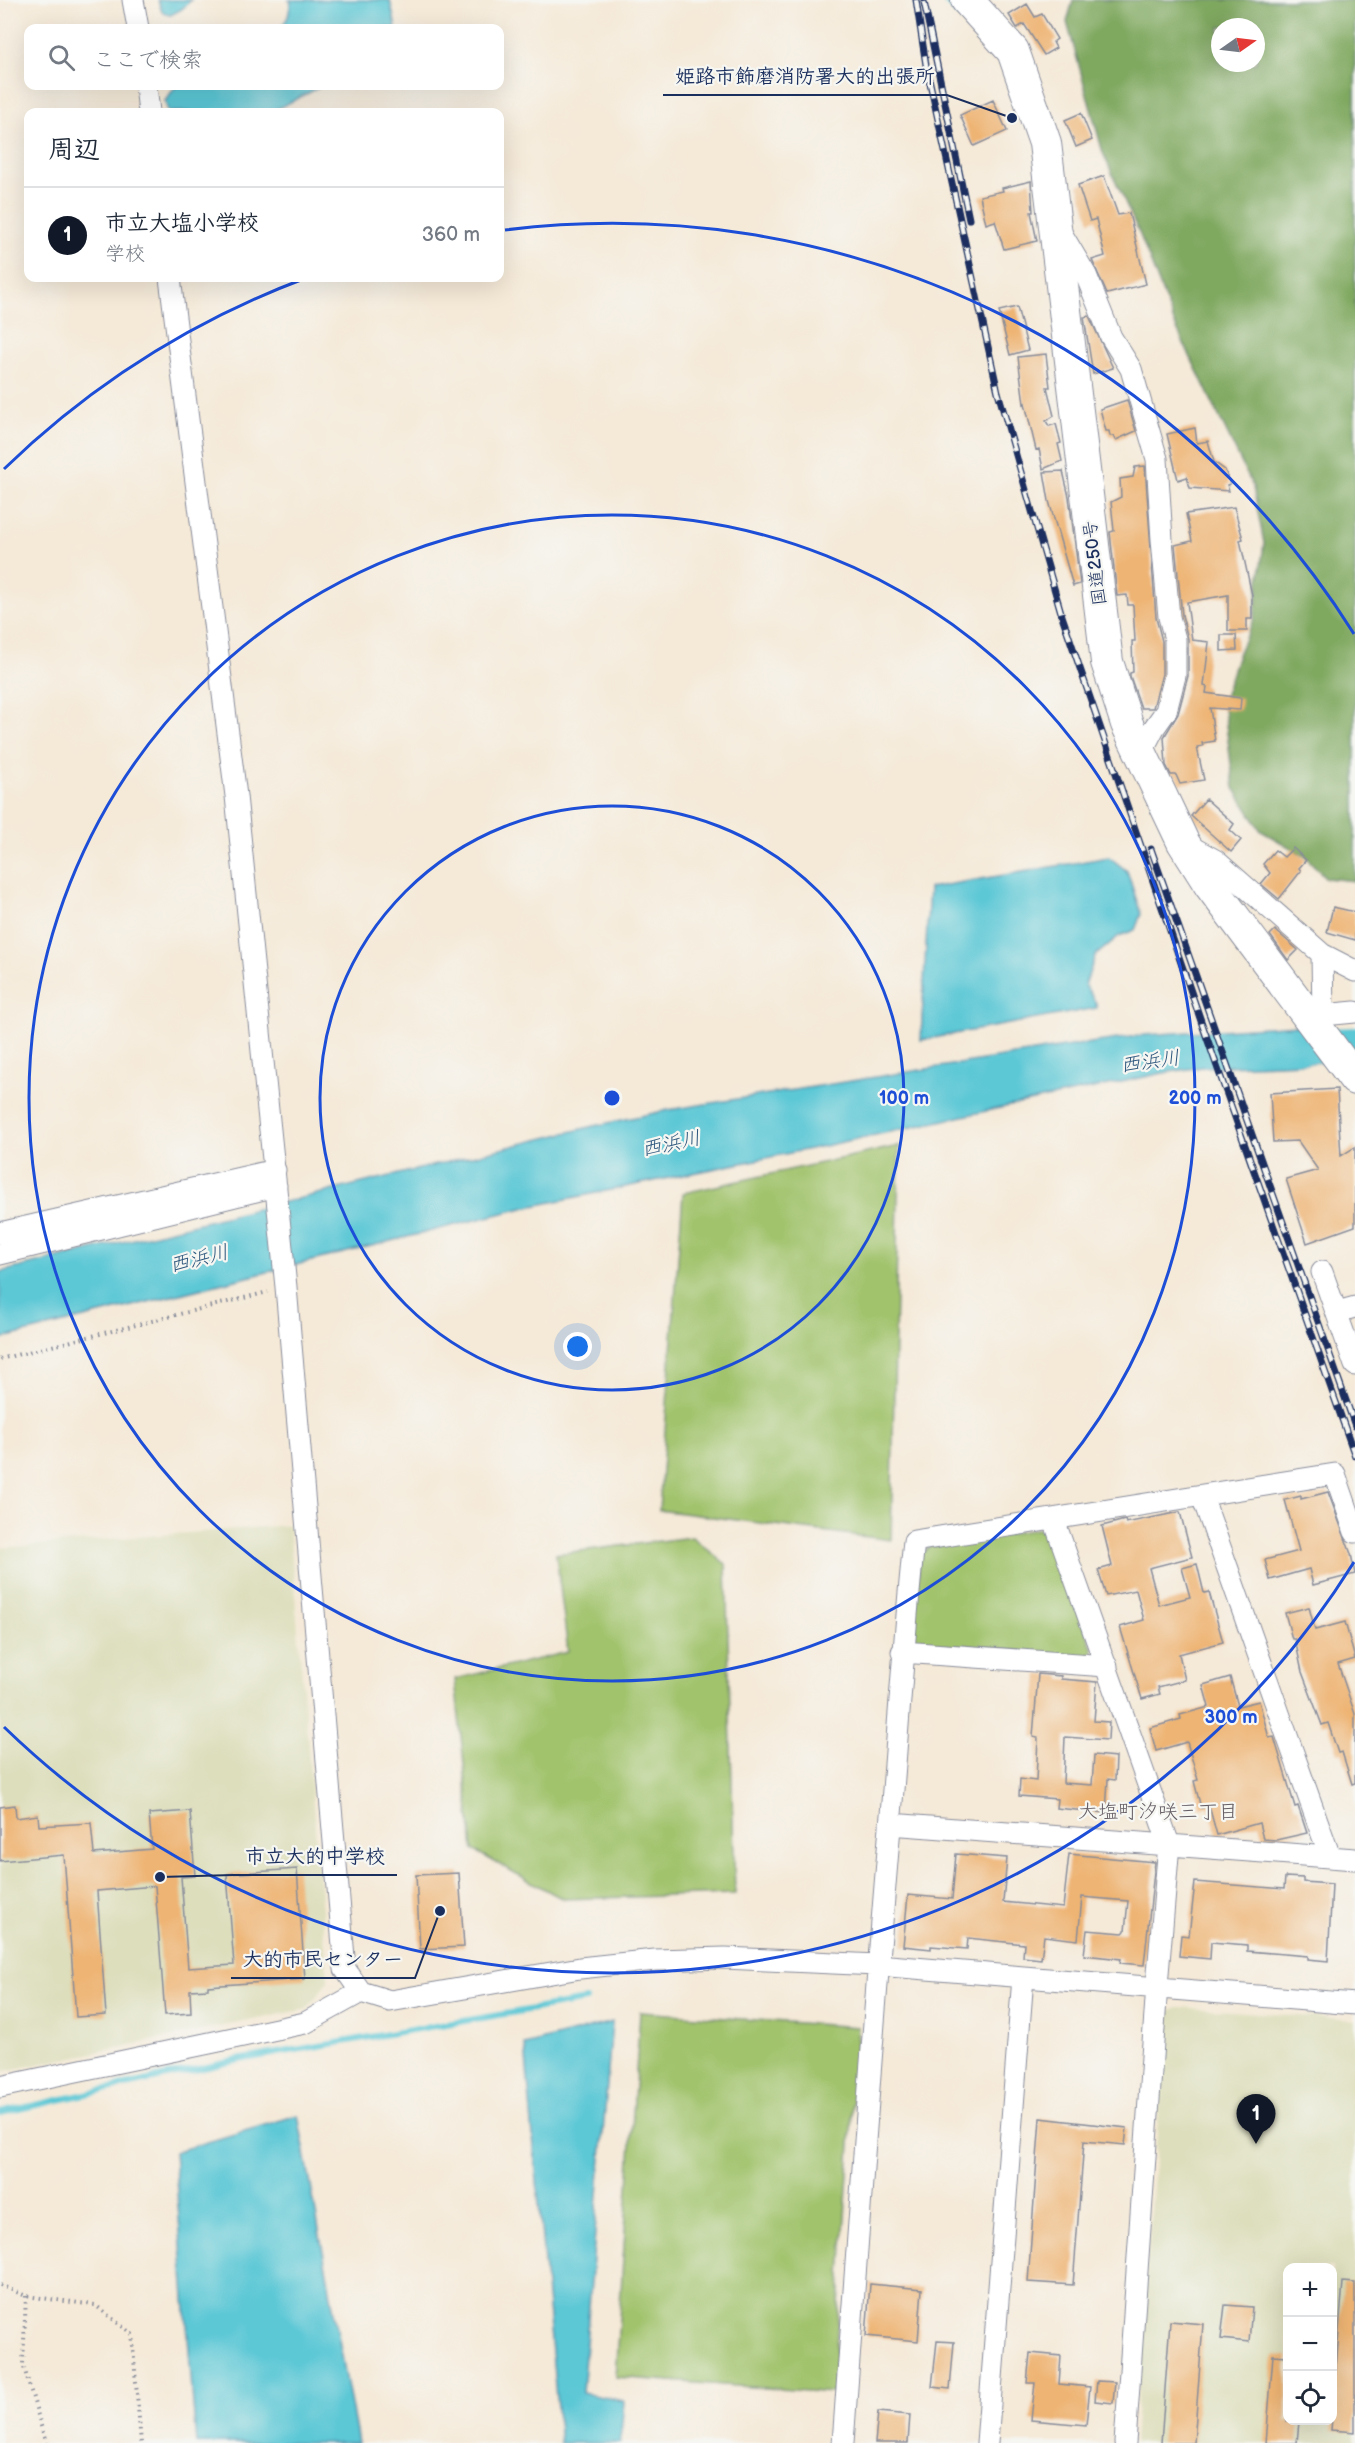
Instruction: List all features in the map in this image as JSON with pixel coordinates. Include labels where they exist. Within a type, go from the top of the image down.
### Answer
[{"type":"highway","name":"国道250号","points":[[967,0],[1013,51],[1045,143],[1107,662],[1127,724],[1183,842],[1210,885],[1313,1013],[1354,1078]]},
{"type":"street","points":[[133,0],[137,24]]},
{"type":"street","points":[[146,90],[149,108]]},
{"type":"street","points":[[1056,225],[1086,275],[1111,336],[1131,369],[1157,459],[1163,559],[1175,639],[1175,676],[1166,711],[1140,755]]},
{"type":"street","points":[[171,282],[236,796],[276,1178],[345,1969],[361,1992],[390,2001],[580,1968],[655,1960],[735,1958],[878,1965],[1355,2004]]},
{"type":"street","points":[[1183,842],[1215,860],[1322,954],[1355,971]]},
{"type":"street","points":[[1322,954],[1313,1013],[1355,1012]]},
{"type":"street","points":[[0,1233],[276,1178]]},
{"type":"street","points":[[0,1254],[276,1178]]},
{"type":"street","points":[[1322,1272],[1346,1309],[1355,1365]]},
{"type":"street","points":[[843,2443],[902,1652],[914,1541],[1335,1474],[1355,1532]]},
{"type":"street","points":[[1202,1496],[1330,1857]]},
{"type":"street","points":[[1054,1520],[1169,1844],[1125,2443]]},
{"type":"street","points":[[902,1652],[1107,1666]]},
{"type":"street","points":[[890,1824],[1355,1858]]},
{"type":"street","points":[[987,2443],[1023,1977]]},
{"type":"street","points":[[0,2087],[305,2023],[361,1992]]},
{"type":"path","points":[[0,1359],[286,1287]]},
{"type":"path","points":[[0,2285],[26,2296],[95,2305],[132,2334],[141,2443]]},
{"type":"path","points":[[26,2296],[23,2364],[46,2443]]},
{"type":"shaded area","points":[[289,1525],[328,1981],[307,2009],[0,2072],[0,1548]]},
{"type":"shaded area","points":[[1178,2007],[1355,2020],[1355,2443],[1134,2443],[1166,2012]]},
{"type":"green space","points":[[1073,0],[1355,0],[1355,881],[1326,878],[1305,856],[1261,831],[1234,788],[1223,700],[1239,652],[1254,619],[1264,543],[1253,487],[1175,325],[1140,235],[1103,153],[1067,22]]},
{"type":"green space","points":[[899,1146],[891,1540],[659,1510],[683,1193]]},
{"type":"green space","points":[[1042,1528],[1053,1536],[1093,1650],[1086,1659],[922,1646],[914,1637],[920,1553],[930,1547]]},
{"type":"green space","points":[[692,1537],[726,1564],[735,1894],[563,1899],[473,1850],[455,1679],[568,1652],[556,1554]]},
{"type":"green space","points":[[640,2012],[858,2027],[833,2393],[615,2377]]},
{"type":"water","points":[[158,0],[191,0],[171,15],[162,12]]},
{"type":"water","points":[[288,0],[390,0],[395,24],[284,24],[288,17],[291,1]]},
{"type":"water","points":[[173,90],[314,90],[279,108],[167,108],[165,101]]},
{"type":"water","points":[[1109,857],[1127,871],[1141,914],[1135,930],[1119,936],[1095,956],[1085,985],[1097,1008],[921,1040],[929,888]]},
{"type":"water","points":[[1298,1025],[1326,1062],[1202,1067],[1163,1073],[523,1208],[0,1339],[0,1272],[594,1126],[668,1110],[1145,1035]]},
{"type":"water","points":[[612,2022],[582,2393],[624,2401],[620,2443],[560,2443],[525,2045]]},
{"type":"water","points":[[298,2115],[358,2443],[196,2443],[174,2152]]},
{"type":"building","points":[[1027,4],[1035,17],[1042,14],[1057,39],[1053,42],[1056,48],[1044,55],[1024,24],[1017,28],[1009,15]]},
{"type":"building","points":[[993,100],[1007,131],[974,146],[960,115]]},
{"type":"building","points":[[1081,113],[1092,140],[1076,147],[1065,120]]},
{"type":"building","points":[[1104,176],[1118,215],[1129,213],[1146,284],[1107,294],[1092,260],[1105,256],[1096,219],[1090,221],[1078,185]]},
{"type":"building","points":[[1031,181],[1033,212],[1031,212],[1037,241],[1004,249],[995,221],[986,224],[980,196]]},
{"type":"building","points":[[1017,307],[1028,350],[1010,355],[999,311]]},
{"type":"building","points":[[1089,316],[1113,368],[1093,374],[1084,317]]},
{"type":"building","points":[[1046,354],[1050,387],[1047,387],[1054,416],[1046,421],[1049,426],[1056,424],[1061,443],[1058,444],[1062,461],[1043,469],[1024,404],[1018,357]]},
{"type":"building","points":[[1127,400],[1136,431],[1116,440],[1114,436],[1110,436],[1109,431],[1106,431],[1100,409]]},
{"type":"building","points":[[1195,428],[1197,443],[1208,441],[1214,462],[1225,470],[1230,484],[1227,485],[1229,491],[1190,488],[1187,477],[1178,480],[1167,434]]},
{"type":"building","points":[[1145,466],[1156,618],[1162,641],[1162,674],[1153,708],[1141,708],[1130,676],[1133,672],[1132,641],[1135,641],[1133,605],[1128,605],[1127,595],[1117,596],[1110,532],[1114,531],[1111,502],[1121,497],[1120,479],[1133,477],[1135,467]]},
{"type":"building","points":[[1063,471],[1069,497],[1080,584],[1073,586],[1049,501],[1044,472]]},
{"type":"building","points":[[1234,507],[1243,539],[1240,540],[1252,595],[1252,619],[1247,619],[1247,631],[1228,631],[1228,595],[1187,602],[1192,640],[1209,642],[1204,686],[1207,687],[1206,693],[1241,698],[1240,710],[1210,708],[1215,741],[1202,743],[1203,746],[1197,747],[1204,780],[1180,784],[1176,775],[1171,775],[1166,765],[1164,737],[1178,714],[1188,676],[1188,639],[1182,615],[1175,545],[1192,541],[1186,514]]},
{"type":"building","points":[[1221,635],[1236,635],[1237,650],[1221,651]]},
{"type":"building","points":[[1206,799],[1234,824],[1230,830],[1241,840],[1231,852],[1191,816]]},
{"type":"building","points":[[1293,848],[1306,860],[1299,868],[1301,871],[1279,899],[1261,884],[1270,873],[1263,864],[1275,850],[1284,857]]},
{"type":"building","points":[[1333,907],[1355,912],[1355,940],[1327,932]]},
{"type":"building","points":[[1275,930],[1298,950],[1288,960],[1270,935]]},
{"type":"building","points":[[1337,1089],[1341,1156],[1355,1147],[1355,1226],[1307,1243],[1286,1179],[1318,1170],[1298,1141],[1273,1142],[1270,1093]]},
{"type":"building","points":[[1328,1492],[1351,1554],[1355,1574],[1313,1585],[1309,1569],[1270,1580],[1265,1560],[1299,1551],[1285,1500],[1301,1496],[1301,1499]]},
{"type":"building","points":[[1180,1512],[1192,1557],[1149,1568],[1159,1605],[1190,1597],[1182,1568],[1197,1564],[1204,1593],[1209,1592],[1223,1642],[1179,1654],[1185,1680],[1158,1687],[1160,1694],[1142,1699],[1120,1627],[1144,1620],[1136,1590],[1106,1596],[1098,1570],[1112,1566],[1102,1526],[1125,1520],[1126,1523]]},
{"type":"building","points":[[1309,1607],[1315,1630],[1345,1622],[1355,1659],[1338,1664],[1355,1714],[1355,1783],[1352,1784],[1342,1752],[1338,1753],[1328,1723],[1322,1725],[1302,1672],[1295,1639],[1292,1639],[1285,1613]]},
{"type":"building","points":[[1038,1674],[1061,1676],[1061,1679],[1097,1682],[1094,1721],[1109,1722],[1108,1740],[1065,1737],[1063,1783],[1092,1785],[1094,1755],[1116,1757],[1115,1780],[1108,1779],[1106,1813],[1056,1808],[1057,1799],[1019,1796],[1020,1779],[1036,1781],[1038,1738],[1033,1737]]},
{"type":"building","points":[[1230,1677],[1238,1706],[1259,1701],[1269,1738],[1274,1737],[1295,1807],[1298,1806],[1307,1833],[1276,1840],[1263,1839],[1259,1823],[1217,1835],[1209,1806],[1201,1808],[1194,1781],[1198,1780],[1187,1742],[1156,1751],[1150,1728],[1181,1719],[1180,1715],[1209,1707],[1203,1685]]},
{"type":"building","points":[[15,1805],[16,1818],[38,1815],[39,1826],[91,1823],[94,1854],[152,1849],[149,1814],[190,1811],[195,1876],[181,1877],[188,1968],[234,1965],[227,1874],[297,1869],[305,1979],[208,1986],[208,1989],[190,1990],[191,2013],[165,2015],[155,1886],[97,1891],[106,2015],[76,2017],[64,1855],[0,1861],[0,1807]]},
{"type":"building","points":[[956,1854],[1007,1858],[1003,1902],[1063,1908],[1069,1854],[1155,1862],[1144,1965],[1120,1963],[1121,1959],[1084,1955],[1087,1930],[1123,1933],[1125,1931],[1128,1901],[1082,1897],[1078,1940],[1044,1936],[1041,1959],[1023,1957],[1024,1944],[968,1938],[967,1949],[903,1946],[908,1895],[952,1899]]},
{"type":"building","points":[[459,1873],[464,1947],[420,1949],[416,1875]]},
{"type":"building","points":[[1285,1877],[1303,1878],[1303,1882],[1332,1884],[1328,1961],[1308,1959],[1308,1956],[1247,1951],[1247,1945],[1211,1942],[1210,1959],[1179,1956],[1181,1935],[1189,1936],[1195,1882],[1284,1889]]},
{"type":"building","points":[[1040,2118],[1127,2128],[1125,2145],[1084,2141],[1073,2285],[1028,2282]]},
{"type":"building","points":[[1343,2282],[1355,2283],[1355,2432],[1331,2430],[1331,2425],[1337,2425],[1337,2356]]},
{"type":"building","points":[[870,2284],[922,2289],[918,2341],[866,2336]]},
{"type":"building","points":[[1225,2305],[1252,2307],[1249,2342],[1221,2339]]},
{"type":"building","points":[[1170,2321],[1203,2324],[1194,2443],[1161,2443]]},
{"type":"building","points":[[937,2341],[954,2342],[950,2389],[932,2387]]},
{"type":"building","points":[[1030,2353],[1061,2356],[1059,2384],[1090,2387],[1086,2425],[1031,2420],[1035,2383],[1027,2383]]},
{"type":"building","points":[[1273,2355],[1283,2356],[1283,2425],[1299,2425],[1297,2443],[1266,2443]]},
{"type":"building","points":[[1097,2381],[1115,2382],[1113,2403],[1095,2401]]},
{"type":"building","points":[[878,2412],[910,2415],[908,2443],[875,2443]]},
{"type":"waterway","points":[[944,0],[957,13]]},
{"type":"waterway","name":"西浜川","points":[[1301,1046],[1355,1044]]},
{"type":"waterway","points":[[0,2113],[243,2059],[586,2000]]},
{"type":"railway","points":[[916,0],[926,65],[998,392],[1062,616],[1202,1024],[1355,1456]]},
{"type":"railway","points":[[924,2],[969,219]]},
{"type":"railway","points":[[1151,849],[1355,1426]]},
{"type":"place","name":"姫路市飾磨消防署大的出張所","points":[[1012,118]]},
{"type":"place","name":"市立大的中学校","points":[[160,1877]]},
{"type":"place","name":"大的市民センター","points":[[440,1911]]},
{"type":"place","name":"市立大塩小学校","points":[[1256,2144]]},
{"type":"district","name":"大塩町汐咲三丁目","points":[[1158,1812]]}]
